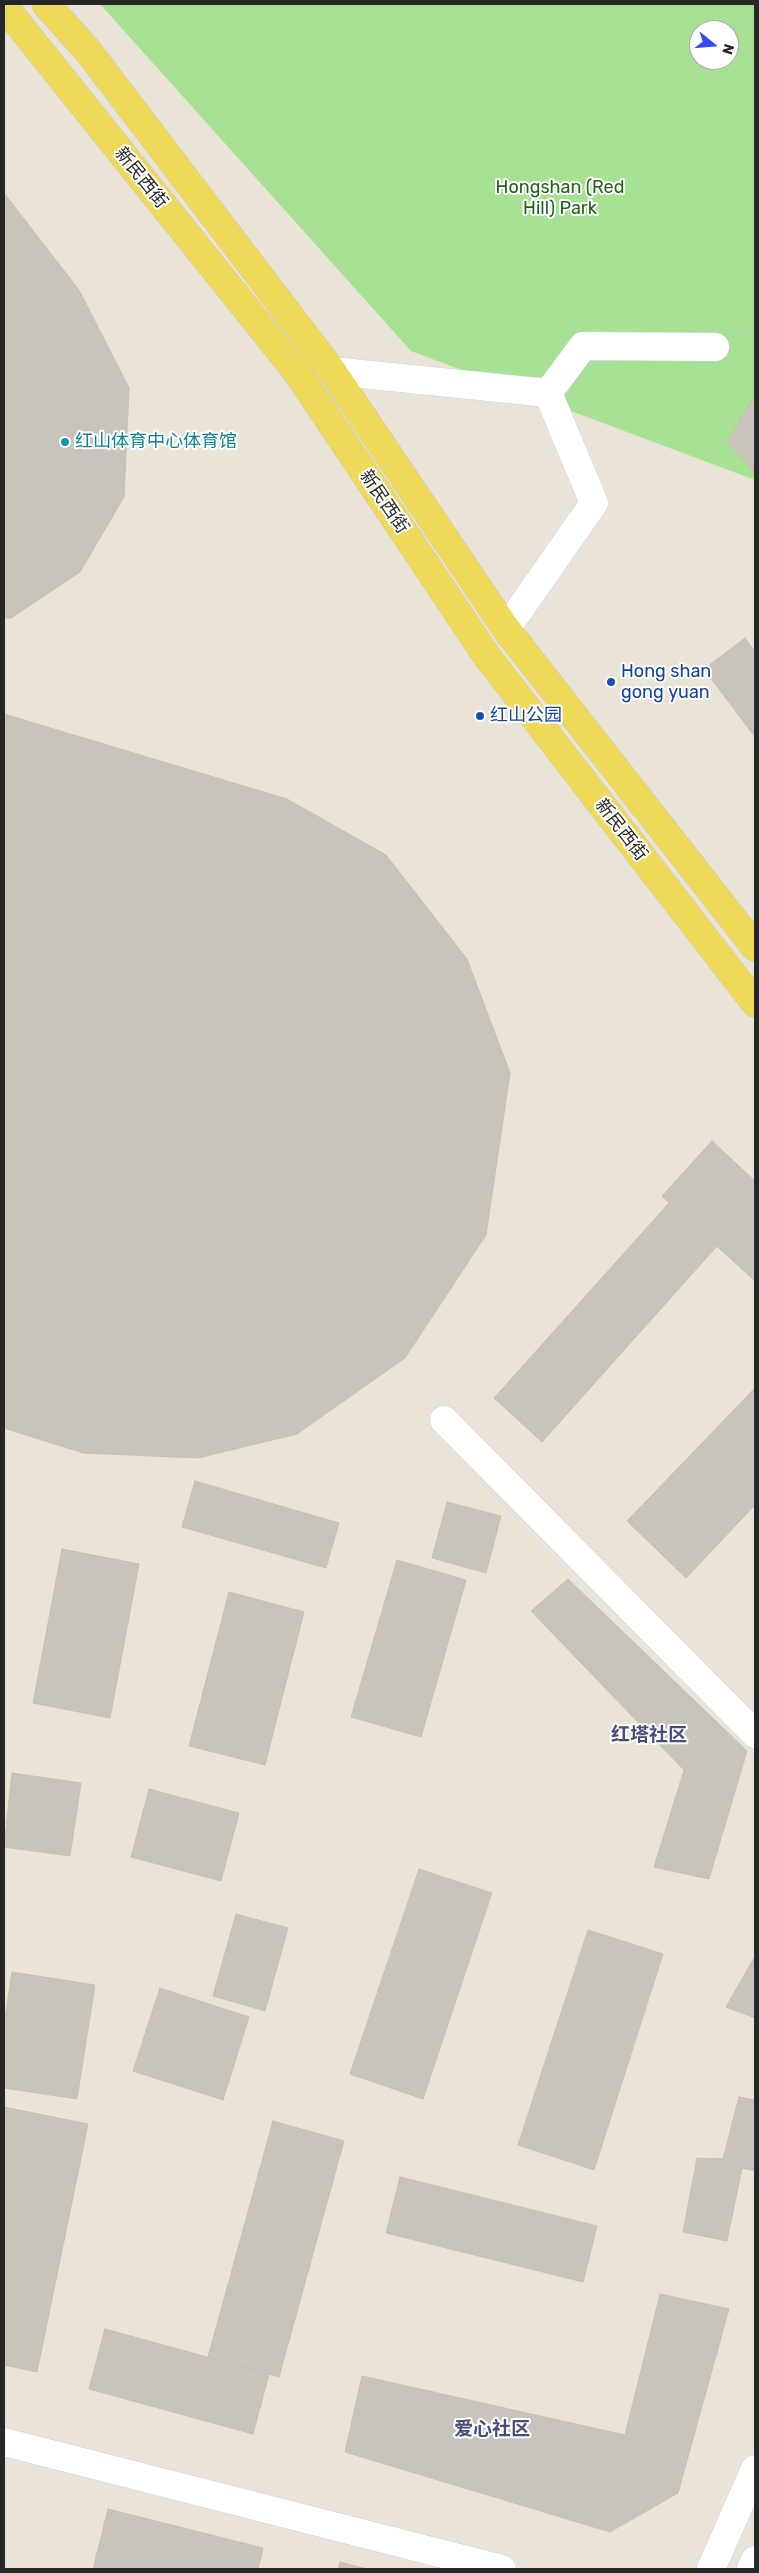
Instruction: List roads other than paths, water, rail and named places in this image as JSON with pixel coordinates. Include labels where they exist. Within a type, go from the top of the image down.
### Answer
[{"type":"main road","name":"新民西街","points":[[46,4],[88,51],[332,371],[506,629],[755,947]]},
{"type":"main road","name":"新民西街","points":[[4,6],[297,372],[486,655],[755,1004]]},
{"type":"street","points":[[548,393],[583,346],[715,347]]},
{"type":"street","points":[[332,371],[548,393]]},
{"type":"street","points":[[506,629],[594,503],[548,393]]},
{"type":"street","points":[[444,1420],[755,1734]]},
{"type":"street","points":[[4,2442],[502,2569]]},
{"type":"street","points":[[711,2569],[755,2469]]},
{"type":"street","points":[[751,2569],[755,2560]]},
{"type":"place","name":"红山体育中心体育馆","points":[[65,442]]},
{"type":"place","name":"Hong shan gong yuan","points":[[611,682]]},
{"type":"place","name":"红山公园","points":[[480,716]]},
{"type":"district","name":"红塔社区","points":[[649,1736]]},
{"type":"district","name":"爱心社区","points":[[492,2430]]},
{"type":"park label","name":"Hongshan (Red Hill) Park","points":[[560,198]]}]
